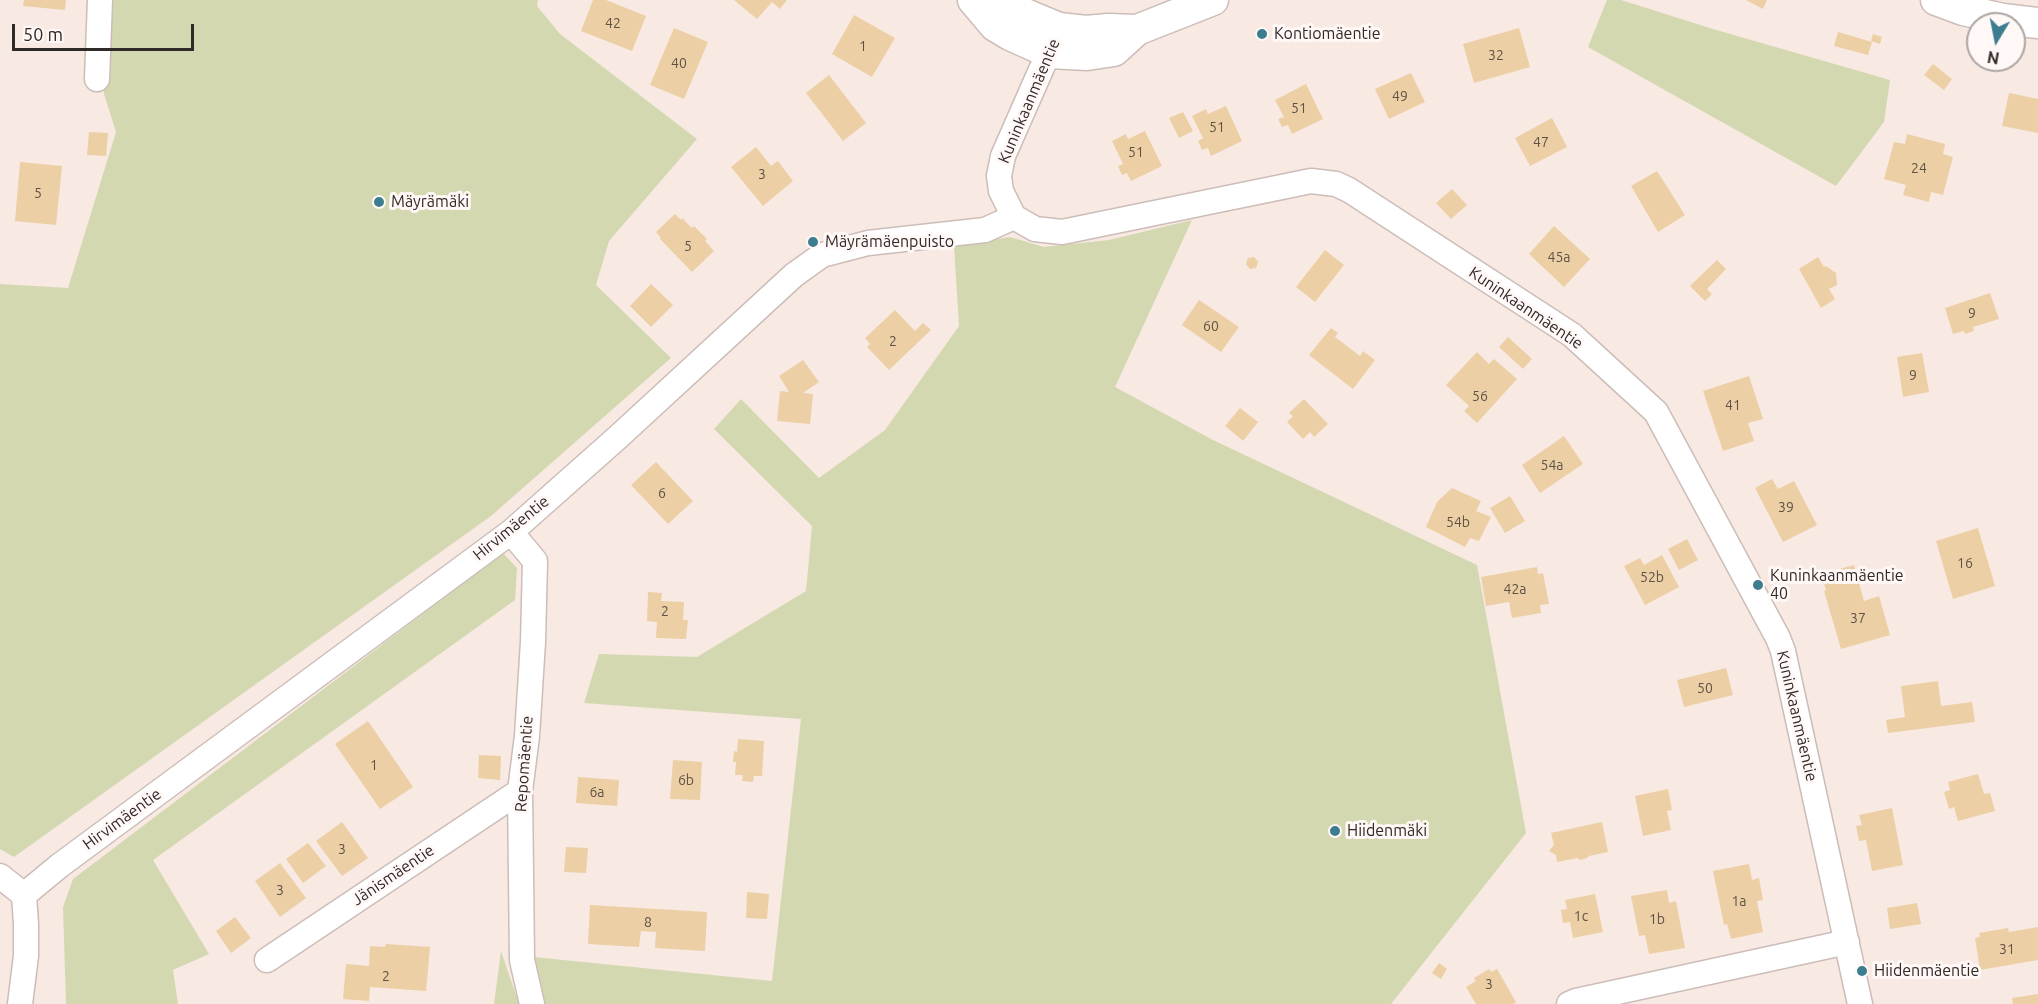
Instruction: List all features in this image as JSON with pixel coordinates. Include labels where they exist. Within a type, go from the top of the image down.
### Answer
[{"type":"street","points":[[97,79],[100,0]]},
{"type":"street","points":[[974,0],[1011,8],[1054,40],[1086,31],[1108,28],[1137,30],[1213,0]]},
{"type":"street","points":[[1936,0],[1963,10],[2003,19],[2038,23]]},
{"type":"street","name":"Kuninkaanmäentie","points":[[1054,40],[1003,156],[999,176],[1001,191],[1014,218],[1035,229],[1062,232],[1311,181],[1336,184],[1572,335],[1656,412],[1778,638],[1786,664],[1860,1004]]},
{"type":"street","name":"Hirvimäentie","points":[[24,895],[68,859],[511,532],[794,275],[822,255],[868,243],[985,230],[1014,218]]},
{"type":"street","name":"Repomäentie","points":[[511,532],[535,561],[534,642],[527,736],[520,790],[522,960],[532,1004]]},
{"type":"street","name":"Jänismäentie","points":[[267,960],[520,790]]},
{"type":"street","points":[[0,876],[24,895],[26,956],[20,1004]]},
{"type":"street","points":[[1569,1004],[1847,942]]},
{"type":"green space","points":[[107,0],[538,0],[537,6],[560,34],[697,139],[609,241],[596,285],[671,358],[491,516],[14,857],[0,849],[0,284],[68,288],[116,132],[104,94],[103,82]]},
{"type":"green space","points":[[1607,0],[1621,0],[1890,80],[1884,122],[1836,186],[1588,47]]},
{"type":"green space","points":[[1192,220],[1115,387],[1213,440],[1477,565],[1526,833],[1391,1004],[535,1004],[533,957],[772,981],[801,719],[584,703],[599,654],[697,657],[806,591],[812,526],[714,429],[741,399],[819,478],[885,430],[959,326],[954,246],[1010,237],[1044,247],[1109,240]]},
{"type":"green space","points":[[503,553],[517,568],[515,600],[153,860],[209,954],[173,970],[178,1004],[66,1004],[63,907],[73,879]]},
{"type":"green space","points":[[501,951],[519,1004],[494,1004]]},
{"type":"building","points":[[24,0],[66,0],[65,10],[23,6]]},
{"type":"building","points":[[593,0],[606,0],[646,16],[632,51],[581,31]]},
{"type":"building","points":[[734,0],[787,0],[780,9],[772,2],[757,19]]},
{"type":"building","points":[[1746,0],[1767,0],[1763,9]]},
{"type":"building","points":[[854,15],[895,38],[872,77],[832,54]]},
{"type":"building","points":[[674,28],[708,42],[684,99],[650,85]]},
{"type":"building","points":[[1519,28],[1530,67],[1474,83],[1463,44]]},
{"type":"building","points":[[1838,32],[1872,42],[1868,55],[1834,46]]},
{"type":"building","points":[[1873,34],[1882,37],[1880,44],[1871,41]]},
{"type":"building","points":[[1933,64],[1952,79],[1944,90],[1924,75]]},
{"type":"building","points":[[1411,73],[1425,102],[1389,119],[1375,89]]},
{"type":"building","points":[[829,75],[866,123],[843,141],[806,93]]},
{"type":"building","points":[[1306,84],[1323,119],[1292,134],[1288,125],[1282,127],[1278,119],[1284,117],[1275,100]]},
{"type":"building","points":[[2009,93],[2038,99],[2038,133],[2002,126]]},
{"type":"building","points":[[1226,106],[1242,141],[1211,156],[1208,148],[1202,150],[1198,141],[1203,138],[1192,116],[1206,109],[1208,114]]},
{"type":"building","points":[[1183,112],[1193,131],[1179,138],[1169,118]]},
{"type":"building","points":[[1552,118],[1567,147],[1530,166],[1515,138]]},
{"type":"building","points":[[1145,131],[1162,166],[1131,181],[1127,173],[1122,175],[1118,166],[1123,164],[1112,141],[1126,134],[1128,139]]},
{"type":"building","points":[[89,132],[108,133],[106,156],[87,155]]},
{"type":"building","points":[[1907,134],[1945,144],[1943,154],[1953,157],[1943,195],[1931,192],[1929,202],[1903,195],[1906,185],[1884,179],[1894,142],[1905,144]]},
{"type":"building","points":[[756,147],[771,166],[778,161],[793,181],[763,206],[731,167]]},
{"type":"building","points":[[20,162],[62,166],[56,225],[15,221]]},
{"type":"building","points":[[1657,171],[1685,215],[1658,232],[1631,186]]},
{"type":"building","points":[[1452,189],[1467,205],[1451,219],[1436,203]]},
{"type":"building","points":[[675,214],[692,228],[694,226],[707,239],[705,241],[714,251],[692,272],[656,232]]},
{"type":"building","points":[[1554,226],[1590,259],[1564,287],[1529,254]]},
{"type":"building","points":[[1325,250],[1344,265],[1315,302],[1296,287]]},
{"type":"building","points":[[1254,257],[1258,262],[1256,268],[1250,269],[1246,264],[1248,258]]},
{"type":"building","points":[[1818,257],[1824,267],[1836,273],[1837,285],[1829,289],[1835,299],[1821,308],[1799,269]]},
{"type":"building","points":[[1717,260],[1726,269],[1707,289],[1712,294],[1705,301],[1690,286]]},
{"type":"building","points":[[651,284],[673,305],[651,327],[630,306]]},
{"type":"building","points":[[1990,293],[1999,319],[1973,327],[1974,331],[1965,334],[1964,331],[1953,334],[1945,308]]},
{"type":"building","points":[[1199,300],[1239,327],[1221,352],[1182,325]]},
{"type":"building","points":[[895,310],[915,331],[923,323],[931,330],[889,370],[867,347],[870,344],[865,338]]},
{"type":"building","points":[[1331,328],[1338,333],[1335,337],[1360,356],[1363,351],[1375,360],[1353,389],[1309,355]]},
{"type":"building","points":[[1508,337],[1532,359],[1523,369],[1499,347]]},
{"type":"building","points":[[1477,352],[1489,364],[1494,359],[1517,379],[1477,423],[1464,411],[1469,406],[1446,385]]},
{"type":"building","points":[[1922,353],[1929,392],[1903,397],[1897,357]]},
{"type":"building","points":[[803,360],[819,382],[803,393],[813,394],[810,424],[777,421],[780,391],[789,392],[779,376]]},
{"type":"building","points":[[1749,376],[1763,419],[1748,423],[1754,441],[1723,451],[1703,391]]},
{"type":"building","points":[[1304,399],[1328,424],[1314,437],[1310,432],[1303,439],[1287,422],[1293,416],[1289,413]]},
{"type":"building","points":[[1240,408],[1258,422],[1243,441],[1225,426]]},
{"type":"building","points":[[1564,436],[1583,464],[1540,493],[1522,465]]},
{"type":"building","points":[[656,462],[693,501],[668,524],[631,485]]},
{"type":"building","points":[[1772,479],[1778,489],[1794,481],[1817,525],[1783,542],[1755,488]]},
{"type":"building","points":[[1452,488],[1481,501],[1476,511],[1491,517],[1479,541],[1470,538],[1465,547],[1426,527],[1437,502]]},
{"type":"building","points":[[1510,496],[1525,521],[1505,533],[1490,508]]},
{"type":"building","points":[[1978,528],[1995,586],[1953,599],[1936,541]]},
{"type":"building","points":[[1687,539],[1698,560],[1679,570],[1668,549]]},
{"type":"building","points":[[1662,555],[1679,587],[1645,605],[1624,566],[1640,558],[1644,565]]},
{"type":"building","points":[[1854,565],[1864,601],[1879,596],[1890,635],[1841,649],[1821,574]]},
{"type":"building","points":[[1537,567],[1538,574],[1543,573],[1549,604],[1540,605],[1541,613],[1512,618],[1509,602],[1486,606],[1481,577]]},
{"type":"building","points":[[648,592],[662,593],[661,601],[684,602],[683,620],[688,620],[686,639],[656,638],[657,622],[647,621]]},
{"type":"building","points":[[1726,668],[1733,695],[1684,707],[1677,680]]},
{"type":"building","points":[[1938,681],[1941,706],[1972,702],[1975,722],[1888,733],[1886,720],[1905,717],[1901,686]]},
{"type":"building","points":[[368,721],[413,787],[380,809],[335,744]]},
{"type":"building","points":[[738,739],[764,741],[762,776],[754,776],[753,782],[742,781],[743,775],[735,775],[736,762],[733,762]]},
{"type":"building","points":[[479,755],[501,756],[500,780],[478,778]]},
{"type":"building","points":[[673,760],[702,762],[700,800],[670,799]]},
{"type":"building","points":[[1978,774],[1984,794],[1990,793],[1995,811],[1958,821],[1954,807],[1949,809],[1944,792],[1950,790],[1948,782]]},
{"type":"building","points":[[578,777],[619,780],[617,806],[576,803]]},
{"type":"building","points":[[1668,789],[1672,810],[1667,811],[1671,830],[1643,836],[1635,796]]},
{"type":"building","points":[[1892,808],[1903,865],[1872,871],[1866,840],[1859,841],[1856,826],[1862,825],[1859,815]]},
{"type":"building","points":[[342,822],[368,858],[342,876],[316,841]]},
{"type":"building","points":[[1602,822],[1608,852],[1580,860],[1578,858],[1557,862],[1556,855],[1549,851],[1554,845],[1551,833]]},
{"type":"building","points":[[308,843],[326,866],[303,883],[286,859]]},
{"type":"building","points":[[566,847],[588,848],[586,873],[564,872]]},
{"type":"building","points":[[280,863],[306,898],[280,917],[255,881]]},
{"type":"building","points":[[1749,864],[1752,880],[1759,878],[1763,900],[1757,901],[1763,932],[1731,939],[1727,924],[1724,925],[1713,871]]},
{"type":"building","points":[[1667,890],[1669,903],[1676,901],[1685,948],[1649,954],[1645,935],[1639,936],[1631,896]]},
{"type":"building","points":[[747,892],[769,894],[767,919],[746,918]]},
{"type":"building","points":[[1595,894],[1603,932],[1573,938],[1570,922],[1563,923],[1561,910],[1567,909],[1565,900]]},
{"type":"building","points":[[1917,903],[1921,924],[1890,929],[1887,908]]},
{"type":"building","points":[[590,905],[707,912],[705,951],[655,948],[656,932],[641,931],[639,947],[588,944]]},
{"type":"building","points":[[235,917],[251,938],[231,953],[216,931]]},
{"type":"building","points":[[2038,927],[2038,960],[1980,970],[1975,938],[1980,937],[1979,933],[2008,928],[2009,932]]},
{"type":"building","points":[[386,944],[430,947],[426,991],[370,987],[369,1001],[343,999],[346,964],[369,966],[370,946],[385,947]]},
{"type":"building","points":[[1439,963],[1447,969],[1441,979],[1432,973]]},
{"type":"building","points":[[1489,969],[1491,972],[1497,969],[1516,1002],[1513,1004],[1476,1004],[1466,987],[1476,981],[1474,978]]},
{"type":"building","points":[[2038,994],[2038,1004],[2013,1004],[2012,998]]},
{"type":"place","name":"Kontiomäentie","points":[[1262,34]]},
{"type":"place","name":"Mäyrämäki","points":[[379,202]]},
{"type":"place","name":"Mäyrämäenpuisto","points":[[813,242]]},
{"type":"place","name":"Kuninkaanmäentie 40","points":[[1758,585]]},
{"type":"place","name":"Hiidenmäki","points":[[1335,831]]},
{"type":"place","name":"Hiidenmäentie","points":[[1862,971]]}]
